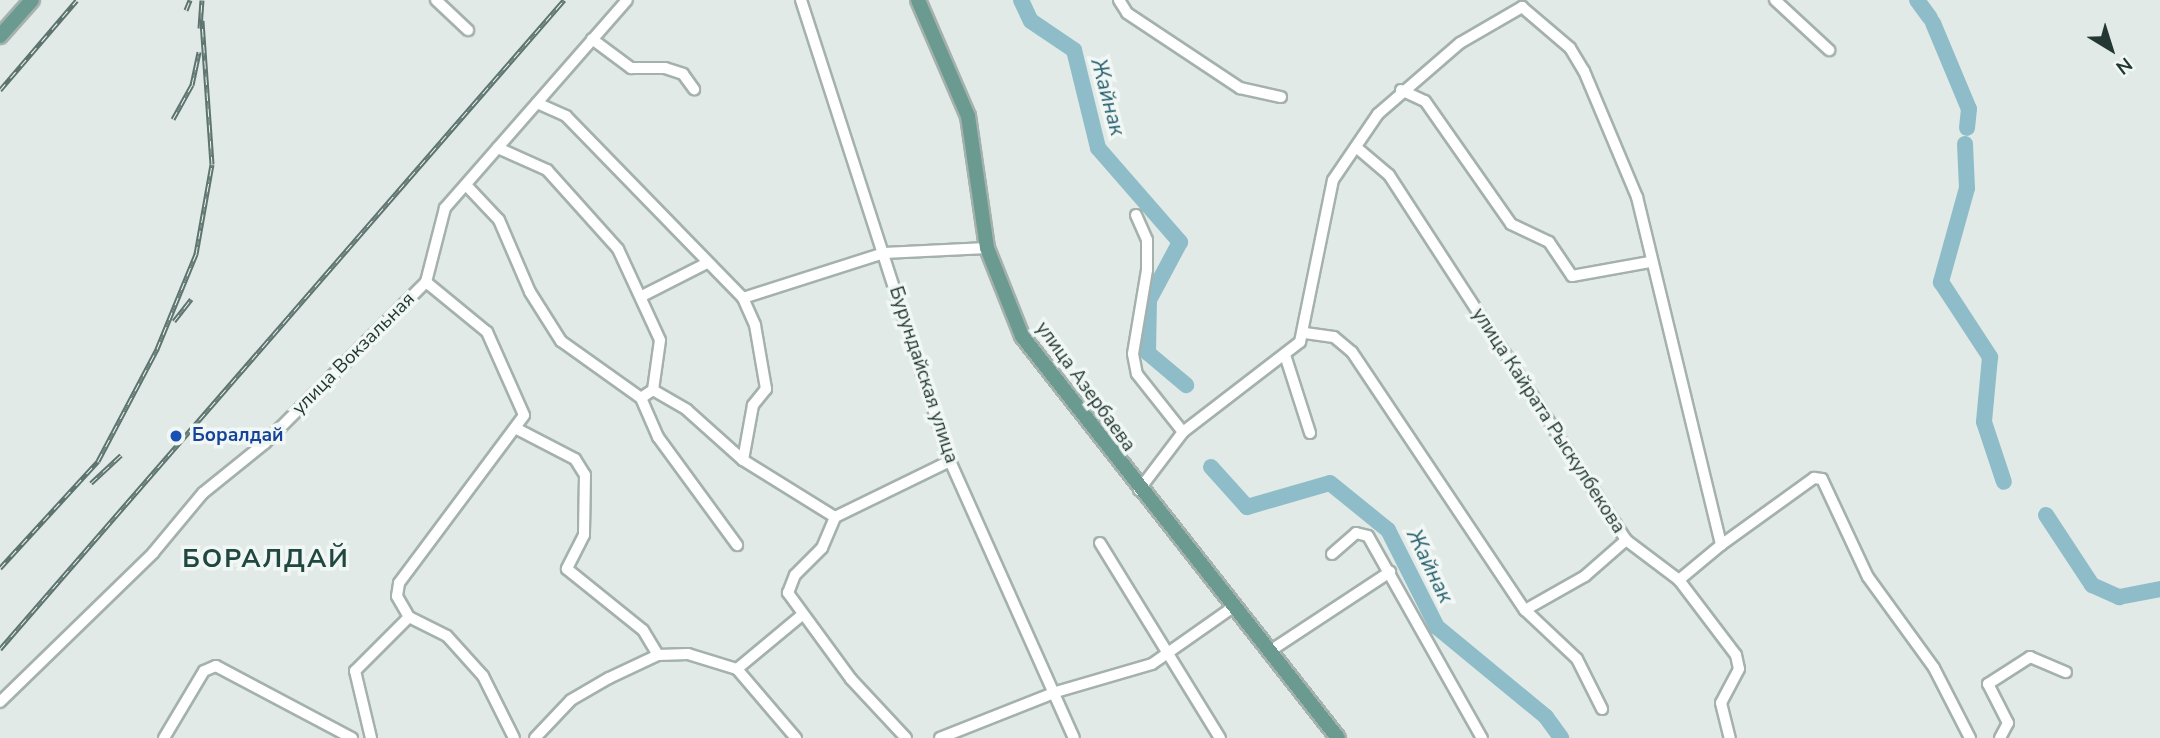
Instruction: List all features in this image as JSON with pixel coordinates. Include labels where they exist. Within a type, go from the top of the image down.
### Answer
[{"type":"main road","points":[[0,36],[32,0]]},
{"type":"main road","name":"улица Азербаева","points":[[918,0],[973,135],[987,248],[1022,336],[1139,491],[1338,738]]},
{"type":"street","points":[[436,0],[468,30]]},
{"type":"street","name":"улица Вокзальная","points":[[0,702],[153,553],[203,493],[265,443],[426,282],[445,208],[627,0]]},
{"type":"street","name":"Бурундайская улица","points":[[801,0],[950,461],[1056,692],[1074,738]]},
{"type":"street","points":[[1119,0],[1127,13],[1240,88],[1281,97]]},
{"type":"street","points":[[1775,0],[1829,50]]},
{"type":"street","points":[[1139,491],[1182,432],[1285,355],[1305,333],[1333,180],[1356,147],[1401,90],[1512,8],[1534,14],[1570,48],[1625,158],[1721,545]]},
{"type":"street","points":[[592,39],[631,68],[665,68],[682,74],[694,89]]},
{"type":"street","points":[[1401,90],[1425,101],[1511,224],[1549,242],[1572,276],[1650,262]]},
{"type":"street","points":[[537,103],[566,116],[743,298],[755,325],[766,389],[753,405],[743,460]]},
{"type":"street","name":"улица Кайрата Рыскулбекова","points":[[1356,147],[1389,174],[1626,540],[1586,576],[1525,610]]},
{"type":"street","points":[[498,148],[547,170],[567,189],[618,249],[644,295],[660,340],[653,390],[641,398]]},
{"type":"street","points":[[466,185],[499,220],[530,292],[561,341],[641,398],[658,437],[737,545]]},
{"type":"street","points":[[1136,215],[1147,260],[1133,354],[1137,374],[1182,432]]},
{"type":"street","points":[[743,298],[884,253],[987,248]]},
{"type":"street","points":[[644,295],[707,262]]},
{"type":"street","points":[[426,282],[487,332],[519,397],[524,415],[519,430],[399,583],[397,596],[410,617],[447,636],[484,676],[514,738]]},
{"type":"street","points":[[1305,333],[1334,337],[1352,352],[1525,610],[1577,659],[1602,709]]},
{"type":"street","points":[[1285,355],[1310,433]]},
{"type":"street","points":[[653,390],[687,410],[743,460],[835,517]]},
{"type":"street","points":[[519,430],[575,460],[585,475],[584,535],[567,569],[643,630],[658,655]]},
{"type":"street","points":[[906,738],[802,615],[788,593],[795,575],[822,548],[835,517],[950,461]]},
{"type":"street","points":[[1679,580],[1721,545],[1805,483],[1822,479],[1868,577],[1934,668],[1970,738]]},
{"type":"street","points":[[1332,554],[1360,532],[1390,572],[1482,738]]},
{"type":"street","points":[[1626,540],[1679,580],[1739,663],[1721,702],[1730,738]]},
{"type":"street","points":[[1100,543],[1171,654],[1220,738]]},
{"type":"street","points":[[1270,651],[1390,572]]},
{"type":"street","points":[[940,738],[1056,692],[1171,654],[1233,607]]},
{"type":"street","points":[[737,669],[802,615]]},
{"type":"street","points":[[371,738],[355,670],[410,617]]},
{"type":"street","points":[[535,738],[571,699],[658,655],[721,660],[737,669],[796,738]]},
{"type":"street","points":[[2000,738],[2008,723],[1988,684],[2030,657],[2066,672]]},
{"type":"street","points":[[164,738],[204,671],[216,666],[352,738]]},
{"type":"waterway","name":"Жайнак","points":[[1021,0],[1031,21],[1074,50],[1098,148],[1180,242],[1149,300],[1148,353],[1186,385]]},
{"type":"waterway","name":"Боралдай","points":[[1917,0],[1930,18]]},
{"type":"waterway","name":"Боралдай","points":[[1933,23],[1969,109],[1967,128]]},
{"type":"waterway","name":"Боралдай","points":[[1965,144],[1967,188],[1941,282],[1990,357],[1984,422],[2004,482]]},
{"type":"waterway","name":"Жайнак","points":[[1211,467],[1247,507],[1330,483],[1388,530],[1437,627],[1546,717],[1561,738]]},
{"type":"waterway","name":"Боралдай","points":[[2046,515],[2092,585],[2119,597],[2160,589]]},
{"type":"railway","points":[[0,90],[77,0]]},
{"type":"railway","points":[[186,10],[190,0]]},
{"type":"railway","points":[[200,28],[202,0]]},
{"type":"railway","points":[[0,649],[564,0]]},
{"type":"railway","points":[[0,568],[98,461],[157,349],[196,254],[212,164],[202,20]]},
{"type":"railway","points":[[173,119],[192,85],[199,52]]},
{"type":"railway","points":[[174,321],[191,299]]},
{"type":"railway","points":[[91,483],[121,455]]},
{"type":"place","name":"Боралдай","points":[[176,436]]},
{"type":"district","name":"БОРАЛДАЙ","points":[[266,559]]}]
